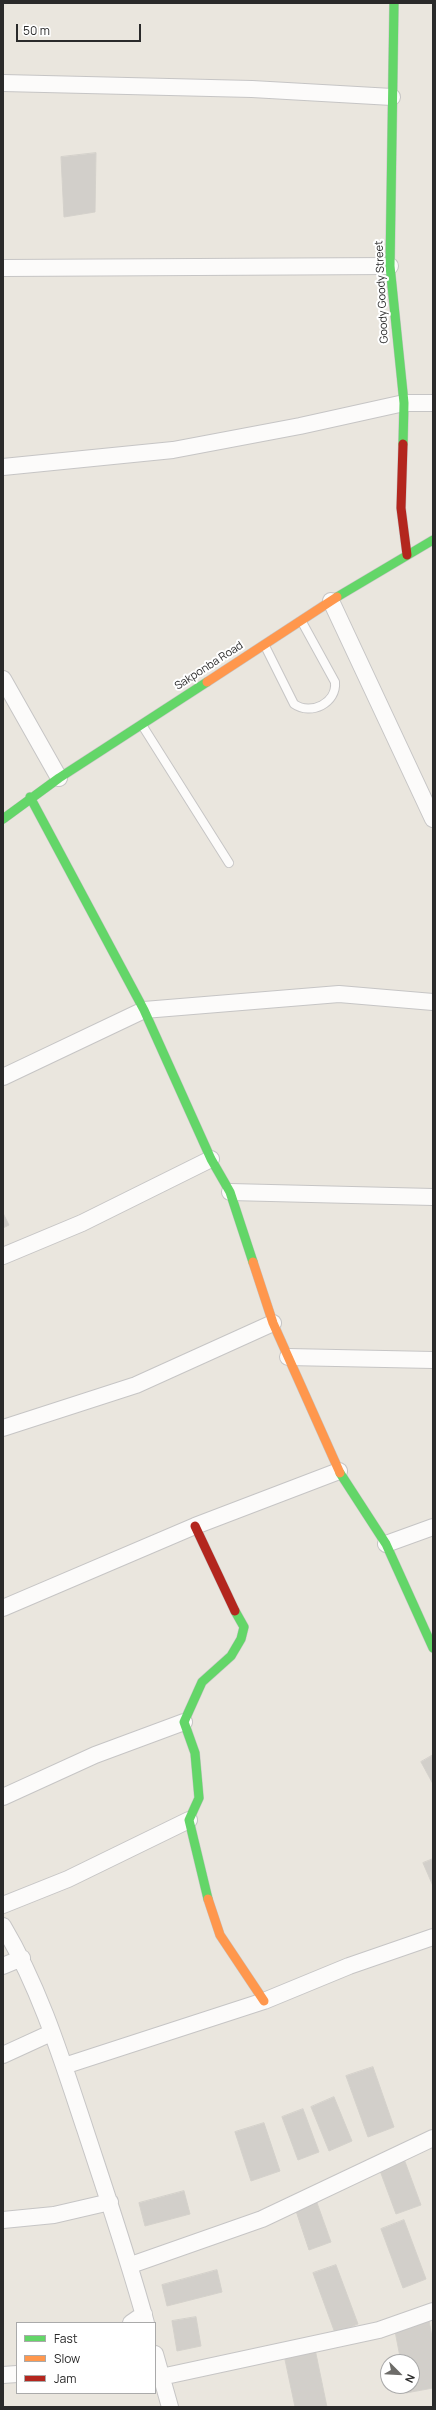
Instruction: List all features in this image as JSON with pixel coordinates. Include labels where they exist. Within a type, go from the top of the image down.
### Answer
[{"type":"street","name":"Goody Goody Street","points":[[394,3],[390,266],[404,403],[401,508],[407,554]]},
{"type":"street","points":[[3,83],[252,88],[392,97]]},
{"type":"street","points":[[3,268],[390,266]]},
{"type":"street","points":[[3,467],[173,450],[300,426],[404,403],[433,403]]},
{"type":"street","name":"Sakponba Road","points":[[3,819],[30,797],[330,601],[407,554],[433,540]]},
{"type":"street","points":[[330,601],[433,819]]},
{"type":"street","points":[[3,678],[59,778]]},
{"type":"street","points":[[30,797],[144,1010],[211,1159],[230,1192],[273,1322],[339,1471],[386,1544],[433,1648]]},
{"type":"street","points":[[3,1077],[144,1010],[339,994],[433,1002]]},
{"type":"street","points":[[3,1256],[82,1223],[211,1159]]},
{"type":"street","points":[[230,1192],[433,1197]]},
{"type":"street","points":[[3,1428],[136,1385],[273,1322]]},
{"type":"street","points":[[288,1357],[433,1360]]},
{"type":"street","points":[[3,1608],[195,1526],[339,1471]]},
{"type":"street","points":[[195,1526],[226,1595],[244,1627],[241,1639],[231,1656],[202,1682],[184,1722],[195,1753],[199,1798],[189,1820],[202,1881],[220,1935],[264,2001]]},
{"type":"street","points":[[386,1544],[433,1527]]},
{"type":"street","points":[[3,1797],[95,1755],[184,1722]]},
{"type":"street","points":[[3,1906],[68,1879],[189,1820]]},
{"type":"street","points":[[3,1926],[22,1958],[64,2066],[131,2265],[145,2319],[134,2322]]},
{"type":"street","points":[[64,2066],[264,2001],[349,1966],[433,1937]]},
{"type":"street","points":[[3,1966],[22,1958]]},
{"type":"street","points":[[3,2055],[51,2033]]},
{"type":"street","points":[[131,2265],[262,2219],[433,2138]]},
{"type":"street","points":[[3,2220],[54,2215],[110,2202]]},
{"type":"street","points":[[161,2377],[379,2330],[433,2311]]},
{"type":"street","points":[[156,2358],[170,2407]]},
{"type":"street","points":[[3,2375],[16,2374]]},
{"type":"lane","points":[[264,645],[294,704],[300,708],[311,710],[332,698],[336,690],[336,682],[301,620]]},
{"type":"lane","points":[[141,725],[229,863]]},
{"type":"building","points":[[96,153],[95,212],[64,217],[61,157]]},
{"type":"building","points":[[3,1213],[9,1225],[3,1228]]},
{"type":"building","points":[[433,1755],[433,1784],[421,1762]]},
{"type":"building","points":[[433,1859],[433,1886],[423,1863]]},
{"type":"building","points":[[373,2067],[394,2127],[368,2137],[346,2076]]},
{"type":"building","points":[[334,2097],[352,2141],[329,2151],[311,2107]]},
{"type":"building","points":[[303,2109],[319,2152],[298,2160],[282,2117]]},
{"type":"building","points":[[264,2123],[280,2171],[251,2181],[235,2132]]},
{"type":"building","points":[[404,2159],[421,2205],[396,2214],[379,2168]]},
{"type":"building","points":[[184,2191],[190,2214],[145,2226],[139,2203]]},
{"type":"building","points":[[316,2200],[331,2242],[309,2250],[295,2208]]},
{"type":"building","points":[[404,2220],[426,2279],[403,2288],[381,2229]]},
{"type":"building","points":[[336,2265],[358,2324],[335,2333],[313,2273]]},
{"type":"building","points":[[217,2270],[222,2292],[167,2306],[162,2285]]},
{"type":"building","points":[[196,2317],[201,2346],[177,2351],[172,2321]]},
{"type":"building","points":[[429,2320],[433,2343],[433,2388],[420,2390],[420,2354],[399,2354],[394,2326]]},
{"type":"building","points":[[315,2349],[327,2407],[295,2407],[284,2355]]},
{"type":"traffic: fast","points":[[394,3],[390,266],[404,403],[403,444]]},
{"type":"traffic: fast","points":[[337,597],[433,540]]},
{"type":"traffic: fast","points":[[3,819],[59,778],[207,682]]},
{"type":"traffic: fast","points":[[30,797],[144,1010],[211,1159],[230,1192],[253,1262]]},
{"type":"traffic: fast","points":[[340,1473],[386,1544],[433,1648]]},
{"type":"traffic: fast","points":[[208,1899],[189,1820],[199,1798],[195,1753],[184,1722],[202,1682],[231,1656],[241,1639],[244,1627],[235,1611]]},
{"type":"traffic: slow","points":[[207,682],[337,597]]},
{"type":"traffic: slow","points":[[253,1262],[273,1323],[340,1473]]},
{"type":"traffic: slow","points":[[208,1899],[220,1935],[264,2001]]},
{"type":"traffic: jam","points":[[403,444],[401,508],[407,555]]},
{"type":"traffic: jam","points":[[195,1526],[235,1611]]}]
